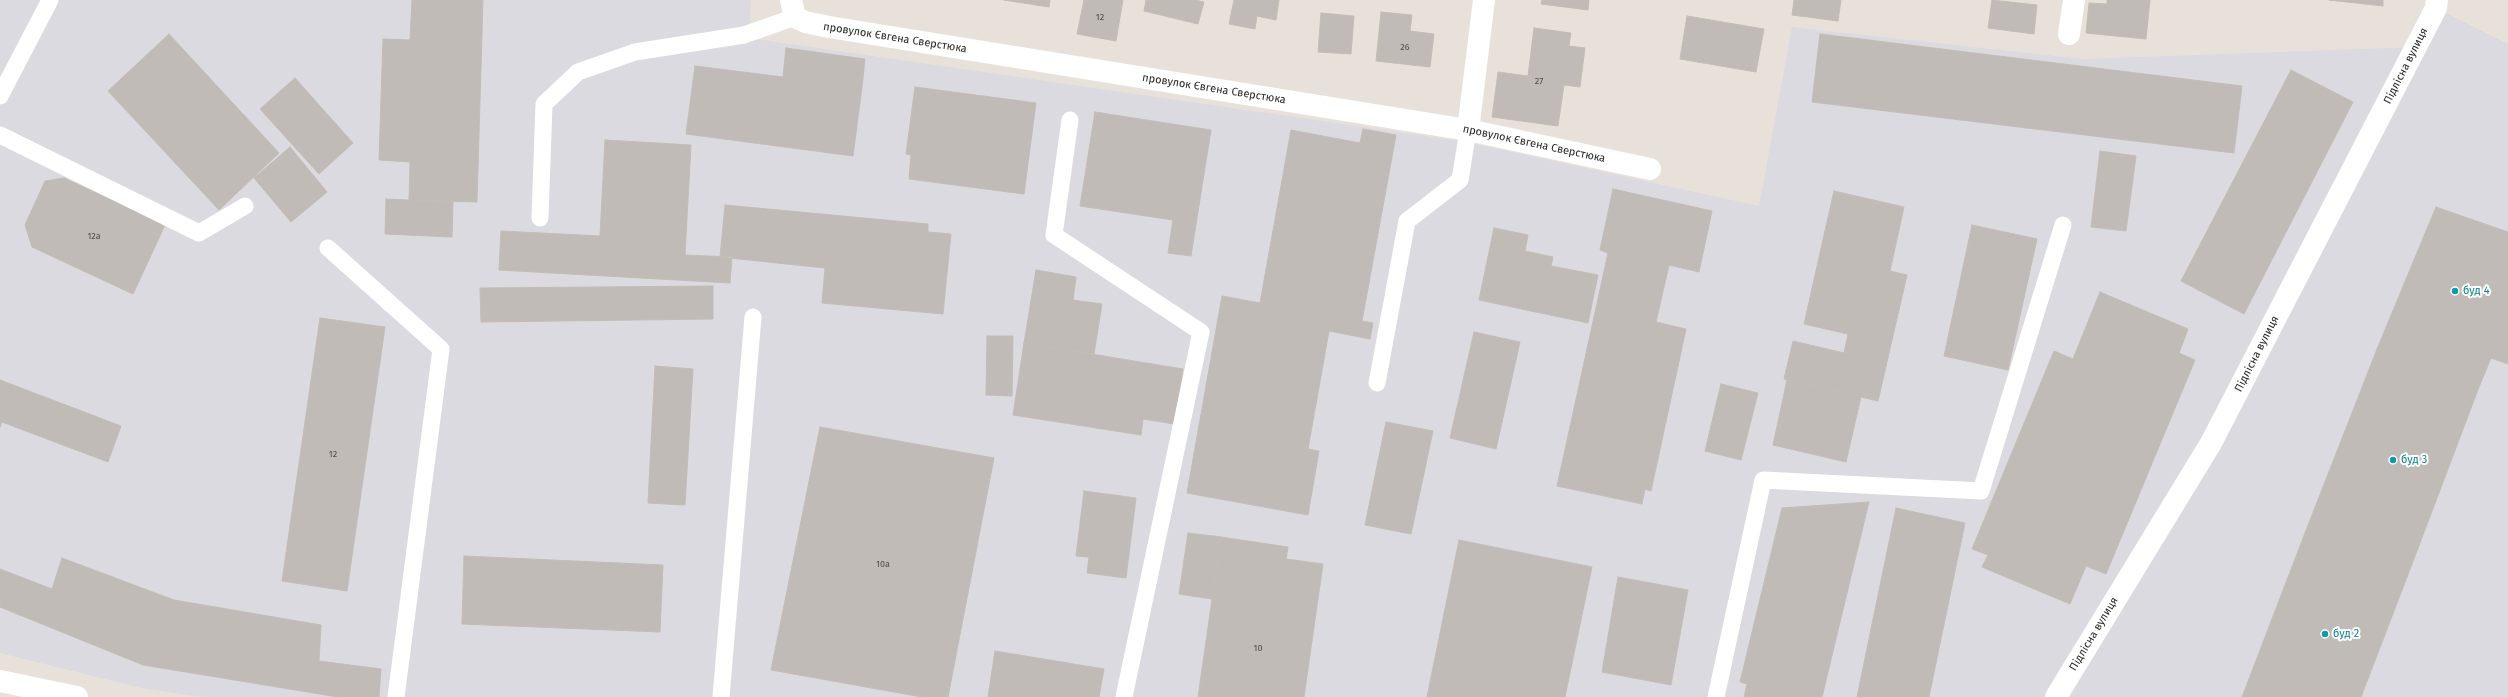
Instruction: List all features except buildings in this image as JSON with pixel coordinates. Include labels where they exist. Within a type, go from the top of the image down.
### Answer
[{"type":"street","points":[[1468,130],[1484,0]]},
{"type":"street","points":[[2069,34],[2074,0]]},
{"type":"street","name":"Підлісна вулиця","points":[[2056,697],[2211,443],[2436,8],[2437,0]]},
{"type":"street","name":"провулок Євгена Сверстюка","points":[[793,8],[806,22],[829,27],[1468,130],[1650,169]]},
{"type":"street","points":[[0,681],[77,697]]},
{"type":"lane","points":[[0,96],[50,0]]},
{"type":"lane","points":[[540,218],[544,104],[578,72],[635,52],[744,36],[793,8]]},
{"type":"lane","points":[[1070,120],[1054,235],[1201,332],[1124,697]]},
{"type":"lane","points":[[1377,383],[1407,221],[1460,180],[1468,130]]},
{"type":"lane","points":[[0,136],[199,233],[245,206]]},
{"type":"lane","points":[[1716,697],[1763,480],[1981,491],[2063,225]]},
{"type":"lane","points":[[328,248],[441,349],[396,697]]},
{"type":"lane","points":[[721,697],[753,317]]},
{"type":"shaded area","points":[[0,0],[751,0],[749,38],[1467,142],[1759,206],[1792,27],[2083,59],[2416,47],[2436,8],[2508,44],[2508,697],[202,697],[141,688],[0,653]]},
{"type":"place","name":"буд 4","points":[[2455,291]]},
{"type":"place","name":"буд 3","points":[[2393,460]]},
{"type":"place","name":"буд 2","points":[[2325,634]]}]
